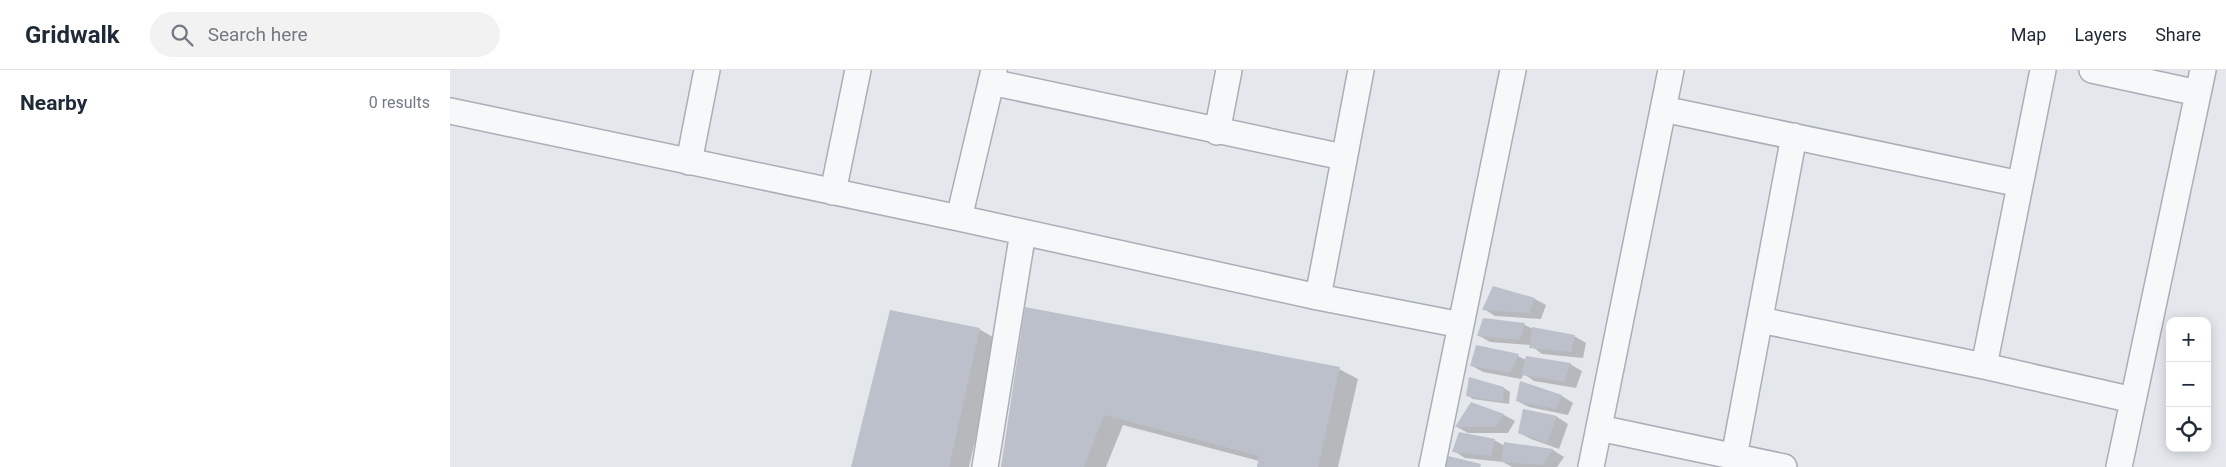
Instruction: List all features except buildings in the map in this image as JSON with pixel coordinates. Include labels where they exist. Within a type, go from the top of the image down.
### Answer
[{"type":"street","points":[[689,162],[707,70]]},
{"type":"street","points":[[833,192],[858,70]]},
{"type":"street","points":[[1217,132],[1229,70]]},
{"type":"street","points":[[1318,297],[1361,70]]},
{"type":"street","points":[[1432,467],[1513,70]]},
{"type":"street","points":[[1591,467],[1671,70]]},
{"type":"street","points":[[1984,366],[2043,70]]},
{"type":"street","points":[[2092,70],[2200,81],[2119,467]]},
{"type":"street","points":[[959,218],[992,76],[1217,132],[1343,157]]},
{"type":"street","points":[[1663,109],[2020,184]]},
{"type":"street","points":[[450,111],[959,218],[1318,297],[1461,325]]},
{"type":"street","points":[[1734,457],[1794,136]]},
{"type":"street","points":[[985,467],[1022,232]]},
{"type":"street","points":[[1760,320],[1984,366],[2133,400]]},
{"type":"street","points":[[1599,428],[1784,467]]}]
